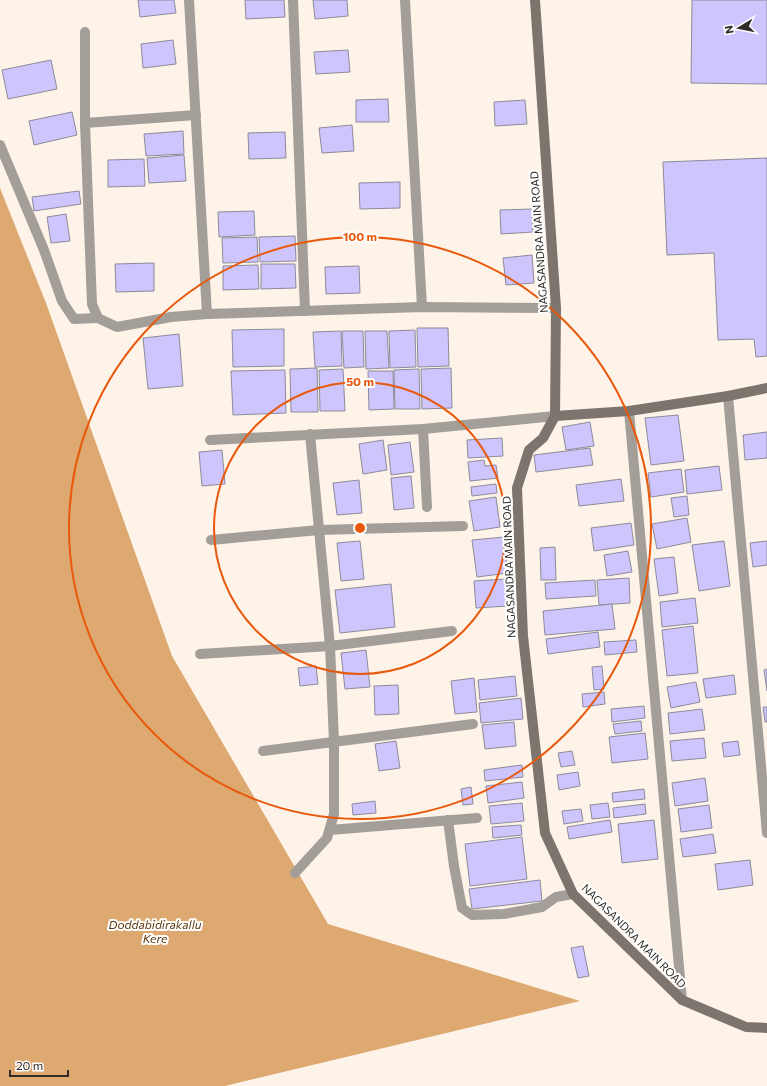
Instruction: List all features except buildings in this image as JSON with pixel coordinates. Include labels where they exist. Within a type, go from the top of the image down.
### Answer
[{"type":"street","points":[[189,0],[207,314]]},
{"type":"street","points":[[293,0],[305,311]]},
{"type":"street","points":[[405,0],[422,308]]},
{"type":"street","name":"NAGASANDRA MAIN ROAD","points":[[535,0],[556,308],[554,416],[543,438],[529,450],[517,488],[523,636],[545,833],[573,894],[682,1000],[746,1027],[767,1028]]},
{"type":"street","points":[[85,32],[85,123],[92,304],[98,318]]},
{"type":"street","points":[[85,123],[196,115]]},
{"type":"street","points":[[0,145],[44,250],[62,300],[74,319],[98,318],[117,327],[171,317],[207,314],[422,308],[556,308]]},
{"type":"street","points":[[210,440],[423,429],[554,416],[629,411],[728,396],[767,388]]},
{"type":"street","points":[[728,396],[767,833]]},
{"type":"street","points":[[629,411],[682,1000]]},
{"type":"street","points":[[423,429],[427,507]]},
{"type":"street","points":[[295,872],[327,838],[334,814],[334,742],[330,646],[310,434]]},
{"type":"street","points":[[212,540],[319,530],[463,526]]},
{"type":"street","points":[[200,654],[330,646],[452,631]]},
{"type":"street","points":[[263,751],[473,724]]},
{"type":"street","points":[[330,830],[477,818]]},
{"type":"street","points":[[448,820],[454,866],[462,908],[472,915],[504,914],[542,907],[556,897],[573,894]]},
{"type":"water","name":"Doddabidirakallu Kere","points":[[0,188],[46,303],[172,656],[328,924],[580,1001],[225,1086],[0,1086]]}]
